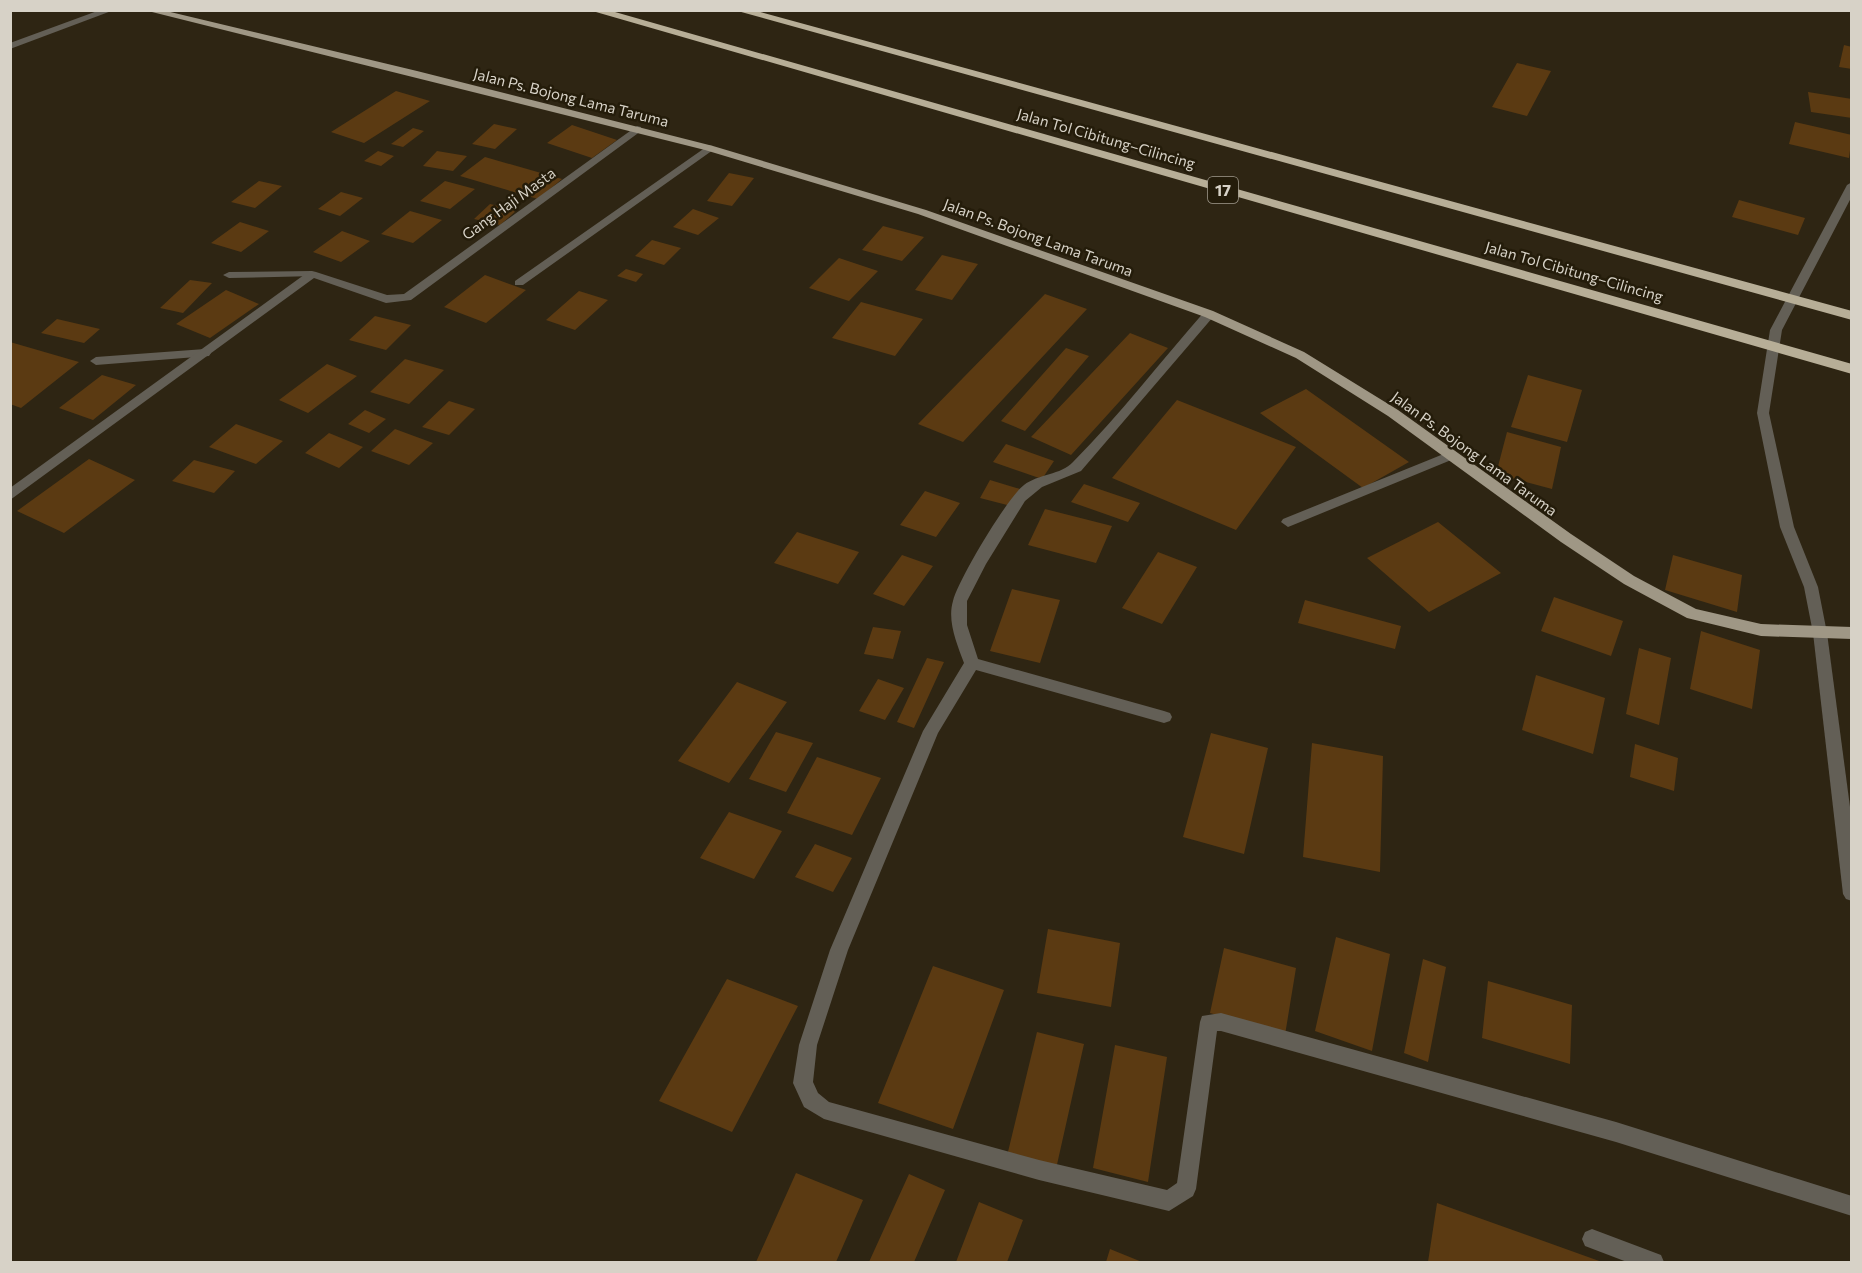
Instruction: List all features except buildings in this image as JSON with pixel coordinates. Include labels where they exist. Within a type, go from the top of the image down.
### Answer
[{"type":"highway","name":"Jalan Tol Cibitung–Cilincing","points":[[594,10],[1851,369]]},
{"type":"highway","name":"Jalan Tol Cibitung–Cilincing","points":[[739,10],[1851,316]]},
{"type":"main road","name":"Jalan Ps. Bojong Lama Taruma","points":[[148,10],[709,148],[922,213],[1209,314],[1300,355],[1393,413],[1566,538],[1629,580],[1692,614],[1761,630],[1851,633]]},
{"type":"street","points":[[10,46],[110,10]]},
{"type":"street","name":"Gang Haji Masta","points":[[312,274],[376,297],[398,300],[407,297],[637,129]]},
{"type":"street","points":[[519,283],[709,148]]},
{"type":"street","points":[[1851,185],[1776,330],[1763,413],[1787,527],[1811,587],[1820,633],[1851,894]]},
{"type":"street","points":[[229,275],[312,274]]},
{"type":"street","points":[[10,495],[312,274]]},
{"type":"street","points":[[1209,314],[1076,468],[1027,489],[960,599],[959,621],[972,663],[931,731],[839,950],[808,1045],[803,1083],[811,1100],[824,1110],[1090,1184],[1169,1201],[1186,1189],[1200,1077],[1205,1055],[1205,1036],[1209,1022],[1221,1022],[1616,1132],[1851,1206]]},
{"type":"street","points":[[96,361],[205,353]]},
{"type":"street","points":[[1288,522],[1451,455]]},
{"type":"street","points":[[972,663],[1164,717]]},
{"type":"street","points":[[1592,1239],[1654,1263]]}]
